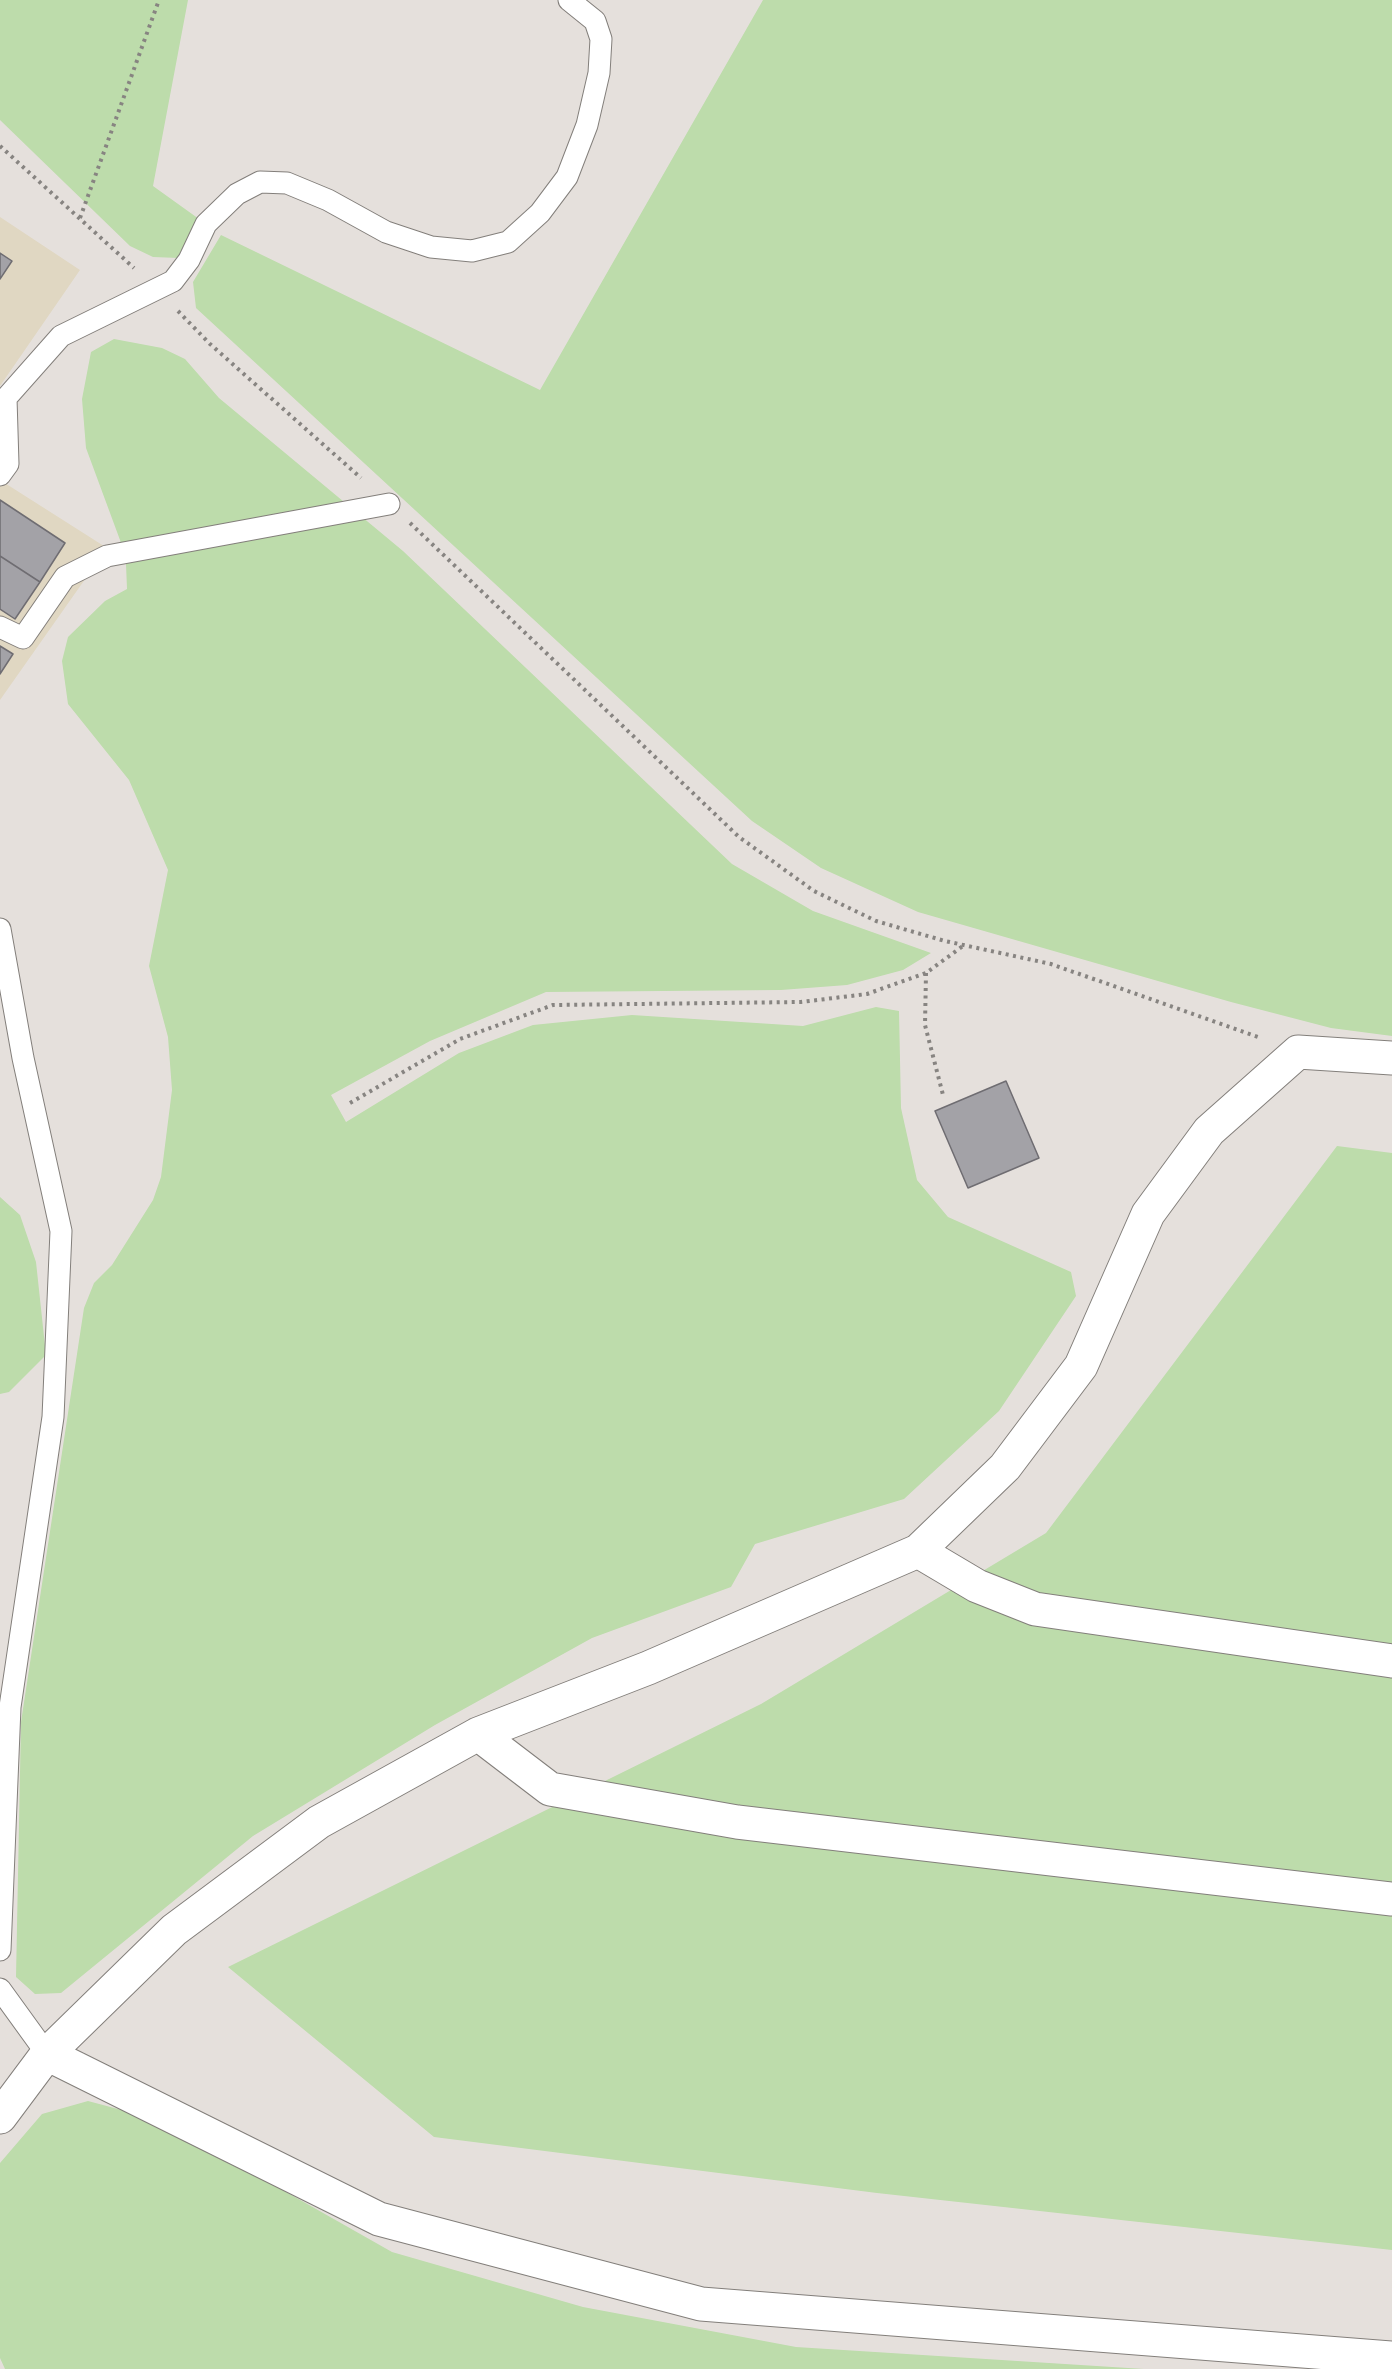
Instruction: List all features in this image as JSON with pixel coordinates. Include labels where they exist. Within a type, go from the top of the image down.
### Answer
[{"type":"street","points":[[0,2117],[46,2054],[174,1930],[319,1822],[478,1734],[648,1668],[918,1551],[1005,1467],[1081,1366],[1148,1214],[1209,1131],[1298,1052],[1392,1058]]},
{"type":"street","points":[[918,1551],[977,1586],[1035,1609],[1392,1662]]},
{"type":"street","points":[[478,1734],[550,1789],[737,1822],[1392,1899]]},
{"type":"street","points":[[46,2054],[379,2219],[701,2304],[1392,2358]]},
{"type":"lane","points":[[0,475],[8,464],[6,398],[61,336],[172,281],[189,260],[206,224],[237,194],[260,182],[287,183],[328,200],[386,232],[431,247],[472,251],[508,242],[540,213],[567,177],[587,124],[599,73],[601,39],[596,21],[569,0]]},
{"type":"lane","points":[[0,627],[23,638],[65,577],[106,556],[390,504]]},
{"type":"lane","points":[[0,929],[24,1058],[61,1231],[53,1417],[10,1707],[0,1950]]},
{"type":"lane","points":[[0,1989],[46,2054]]},
{"type":"path","points":[[80,218],[159,0]]},
{"type":"path","points":[[0,146],[158,289],[210,345],[390,504],[739,837],[814,891],[876,921],[964,945],[1051,964],[1157,999],[1298,1052]]},
{"type":"path","points":[[350,1103],[460,1039],[553,1005],[801,1002],[867,994],[926,973],[964,945]]},
{"type":"path","points":[[926,973],[925,1025],[943,1095]]},
{"type":"shaded area","points":[[0,217],[80,270],[0,386]]},
{"type":"shaded area","points":[[0,480],[107,548],[0,700]]},
{"type":"green space","points":[[0,0],[188,0],[153,186],[199,219],[179,258],[153,257],[130,246],[0,120]]},
{"type":"green space","points":[[763,0],[1392,0],[1392,1036],[1331,1028],[1231,1002],[918,912],[821,868],[752,821],[196,308],[193,282],[221,235],[540,390]]},
{"type":"green space","points":[[114,339],[162,348],[185,359],[219,398],[403,551],[732,864],[813,911],[931,953],[903,970],[847,985],[781,990],[546,992],[430,1041],[331,1095],[346,1122],[459,1053],[533,1025],[632,1015],[803,1026],[876,1007],[899,1011],[901,1108],[917,1180],[948,1217],[1071,1272],[1076,1296],[999,1411],[904,1499],[755,1544],[731,1587],[592,1638],[435,1725],[253,1836],[61,1993],[35,1994],[16,1977],[21,1722],[84,1308],[94,1283],[112,1265],[153,1200],[161,1177],[172,1090],[168,1037],[149,966],[168,870],[129,780],[68,704],[62,661],[68,637],[105,601],[127,589],[126,564],[120,540],[86,448],[82,399],[91,352]]},
{"type":"green space","points":[[1337,1146],[1392,1153],[1392,2250],[877,2193],[434,2137],[228,1967],[761,1704],[1046,1533]]},
{"type":"green space","points":[[0,1197],[20,1215],[36,1262],[46,1355],[9,1392],[0,1394]]},
{"type":"green space","points":[[88,2101],[159,2120],[392,2252],[583,2307],[796,2347],[1144,2369],[5,2369],[0,2358],[0,2163],[42,2114]]},
{"type":"building","points":[[0,253],[12,261],[0,279]]},
{"type":"building","points":[[0,500],[65,543],[40,582],[0,556]]},
{"type":"building","points":[[0,556],[40,582],[15,619],[0,609]]},
{"type":"building","points":[[0,646],[13,654],[0,674]]},
{"type":"building","points":[[1006,1081],[1039,1158],[968,1188],[935,1111]]}]
